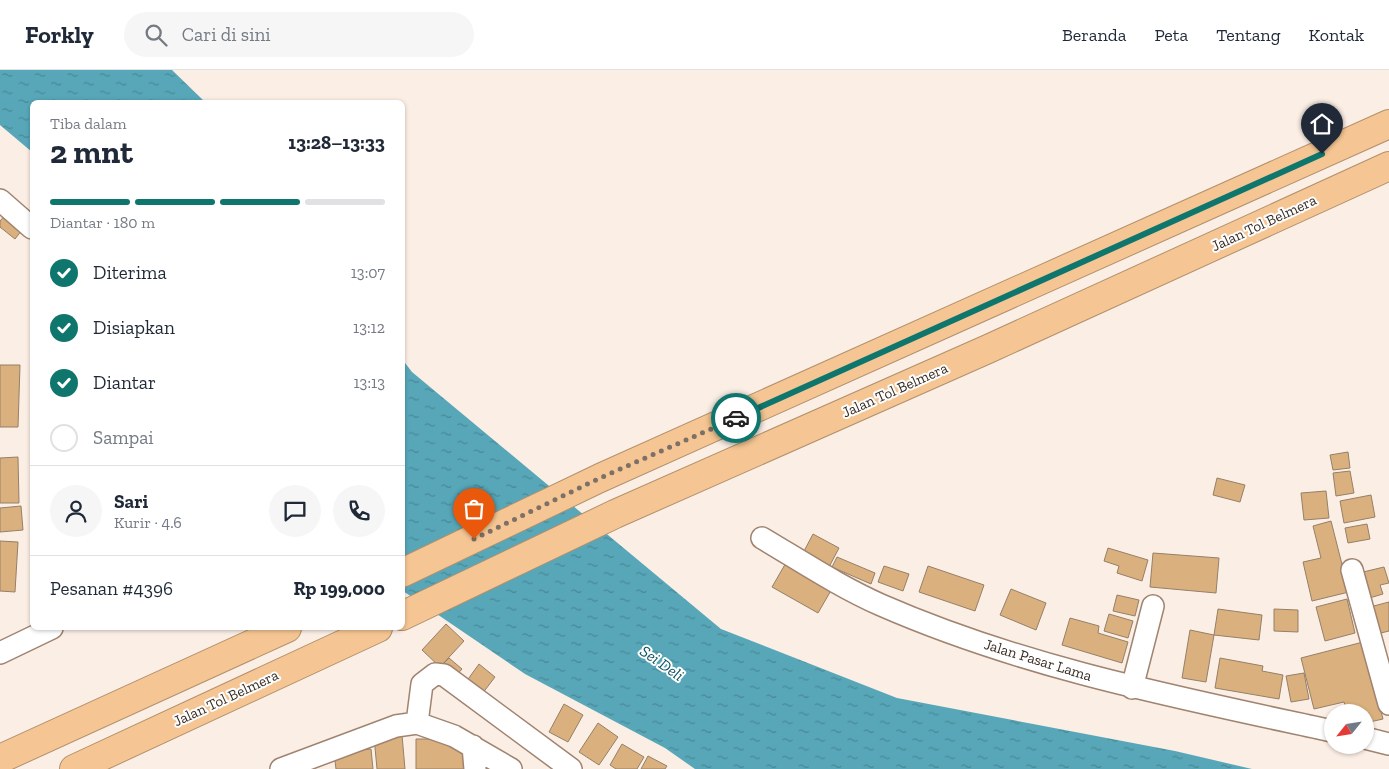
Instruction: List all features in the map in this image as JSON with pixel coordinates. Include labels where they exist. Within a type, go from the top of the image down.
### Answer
[{"type":"highway","points":[[405,572],[600,478],[1389,124]]},
{"type":"highway","name":"Jalan Tol Belmera","points":[[405,615],[615,514],[988,349],[1389,166]]},
{"type":"highway","points":[[0,759],[284,630]]},
{"type":"highway","name":"Jalan Tol Belmera","points":[[74,769],[371,631]]},
{"type":"street","points":[[2,206],[30,227]]},
{"type":"street","name":"Jalan Pasar Lama","points":[[762,538],[851,590],[889,608],[988,645],[1132,688],[1324,729]]},
{"type":"street","points":[[1352,570],[1382,650],[1389,704]]},
{"type":"street","points":[[1132,688],[1153,606]]},
{"type":"street","points":[[0,653],[48,630]]},
{"type":"street","points":[[418,723],[422,684],[435,674],[444,675],[571,769]]},
{"type":"street","points":[[280,769],[331,760],[396,726],[418,723],[436,728],[473,746],[511,769]]},
{"type":"street","points":[[1374,740],[1389,744]]},
{"type":"street","points":[[473,746],[475,769]]},
{"type":"water","points":[[0,70],[172,70],[203,100],[30,100],[30,150],[0,125]]},
{"type":"water","name":"Sei Deli","points":[[405,363],[412,372],[721,629],[897,698],[1175,751],[1252,769],[695,769],[665,748],[525,674],[405,592]]},
{"type":"building","points":[[8,212],[25,226],[15,239],[0,227],[0,221]]},
{"type":"building","points":[[0,365],[20,365],[18,427],[0,427]]},
{"type":"building","points":[[1348,452],[1350,468],[1333,470],[1330,455]]},
{"type":"building","points":[[18,457],[19,503],[0,503],[0,458]]},
{"type":"building","points":[[1350,471],[1354,493],[1336,496],[1333,473]]},
{"type":"building","points":[[1217,478],[1245,485],[1240,502],[1213,495]]},
{"type":"building","points":[[1326,491],[1329,518],[1304,520],[1301,493]]},
{"type":"building","points":[[1371,495],[1375,517],[1344,523],[1340,501]]},
{"type":"building","points":[[21,506],[23,530],[0,532],[0,508]]},
{"type":"building","points":[[1331,521],[1349,592],[1312,601],[1303,562],[1321,558],[1313,526]]},
{"type":"building","points":[[1367,524],[1370,539],[1348,543],[1345,528]]},
{"type":"building","points":[[813,534],[839,548],[829,567],[803,553]]},
{"type":"building","points":[[0,541],[18,542],[15,592],[0,591]]},
{"type":"building","points":[[1108,548],[1148,560],[1142,581],[1117,573],[1119,566],[1104,561]]},
{"type":"building","points":[[1153,553],[1219,558],[1216,593],[1150,587]]},
{"type":"building","points":[[837,557],[875,573],[871,584],[832,567]]},
{"type":"building","points":[[787,561],[833,587],[818,613],[772,587]]},
{"type":"building","points":[[884,566],[909,574],[903,591],[878,582]]},
{"type":"building","points":[[928,566],[984,585],[975,611],[919,592]]},
{"type":"building","points":[[1384,567],[1389,583],[1380,585],[1383,594],[1366,599],[1359,573]]},
{"type":"building","points":[[1011,589],[1046,603],[1036,630],[1000,615]]},
{"type":"building","points":[[1117,595],[1139,600],[1135,616],[1113,611]]},
{"type":"building","points":[[1347,599],[1355,633],[1325,641],[1316,607]]},
{"type":"building","points":[[1389,602],[1389,631],[1373,635],[1366,608]]},
{"type":"building","points":[[1218,609],[1262,615],[1259,640],[1214,635]]},
{"type":"building","points":[[1274,609],[1298,610],[1298,632],[1274,631]]},
{"type":"building","points":[[1109,614],[1133,621],[1128,638],[1104,631]]},
{"type":"building","points":[[1070,618],[1099,626],[1098,633],[1128,642],[1122,663],[1062,645]]},
{"type":"building","points":[[446,624],[464,641],[440,667],[422,650]]},
{"type":"building","points":[[1190,630],[1214,635],[1206,682],[1182,678]]},
{"type":"building","points":[[1363,642],[1383,719],[1374,721],[1374,704],[1345,704],[1344,702],[1324,704],[1324,707],[1314,709],[1301,658]]},
{"type":"building","points":[[449,658],[462,669],[453,679],[440,667]]},
{"type":"building","points":[[1220,658],[1263,666],[1262,671],[1283,675],[1279,699],[1215,688]]},
{"type":"building","points":[[479,664],[495,677],[482,694],[466,682]]},
{"type":"building","points":[[1304,673],[1309,699],[1291,702],[1286,676]]},
{"type":"building","points":[[564,704],[583,715],[568,742],[549,732]]},
{"type":"building","points":[[598,723],[618,737],[599,765],[579,752]]},
{"type":"building","points":[[402,735],[405,769],[377,769],[374,737]]},
{"type":"building","points":[[416,739],[450,739],[464,745],[464,769],[416,769]]},
{"type":"building","points":[[622,744],[644,757],[637,769],[616,769],[610,765]]},
{"type":"building","points":[[371,749],[373,769],[336,769],[334,753]]},
{"type":"building","points":[[648,756],[667,766],[665,769],[641,769]]},
{"type":"way so far","points":[[474,539],[600,478],[736,418]]},
{"type":"route","points":[[736,418],[1322,154]]}]
